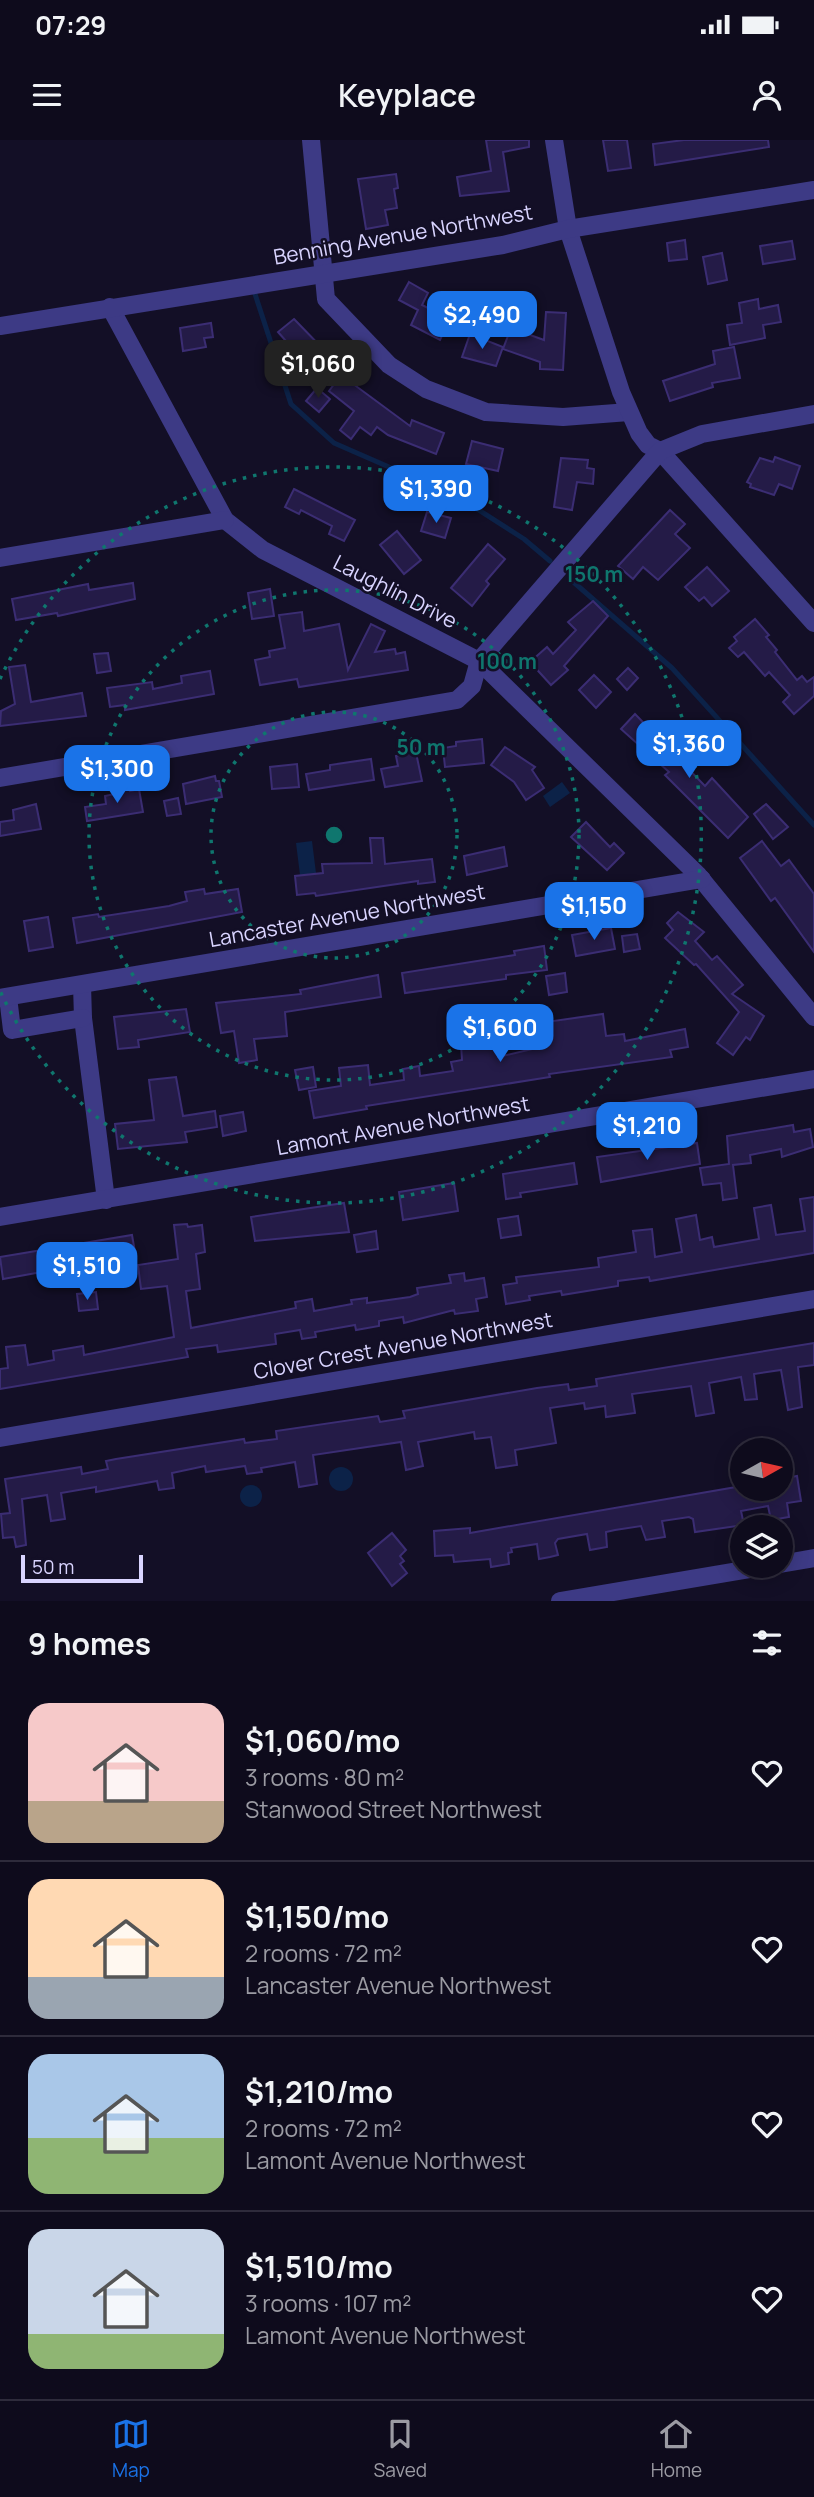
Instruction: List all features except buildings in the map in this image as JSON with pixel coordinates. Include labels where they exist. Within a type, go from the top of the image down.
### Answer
[{"type":"street","points":[[311,140],[326,299],[389,365],[426,389],[472,407],[498,413],[563,417],[629,412]]},
{"type":"street","points":[[554,140],[568,229],[629,412],[648,445],[660,451],[814,623]]},
{"type":"street","name":"Benning Avenue Northwest","points":[[0,326],[814,190]]},
{"type":"street","name":"Laughlin Drive","points":[[110,307],[225,520],[263,550],[479,661],[604,780],[702,879],[814,1017]]},
{"type":"street","points":[[0,778],[446,703],[466,695],[472,686],[479,661],[660,451],[702,433],[814,414]]},
{"type":"street","points":[[0,558],[225,520]]},
{"type":"street","name":"Lancaster Avenue Northwest","points":[[4,998],[702,879]]},
{"type":"street","points":[[82,985],[83,1018],[106,1200]]},
{"type":"street","points":[[4,998],[12,1030],[83,1018]]},
{"type":"street","name":"Lamont Avenue Northwest","points":[[0,1217],[814,1079]]},
{"type":"street","name":"Clover Crest Avenue Northwest","points":[[0,1438],[814,1299]]},
{"type":"street","points":[[793,1562],[814,1558]]},
{"type":"street","points":[[559,1601],[730,1572]]},
{"type":"water","points":[[562,782],[570,793],[550,807],[543,796]]},
{"type":"water","points":[[312,841],[316,873],[300,875],[296,843]]},
{"type":"water","points":[[341,1467],[352,1474],[353,1479],[346,1490],[341,1491],[330,1484],[329,1479],[336,1468]]},
{"type":"water","points":[[251,1485],[261,1492],[262,1496],[255,1506],[251,1507],[241,1500],[240,1496],[247,1486]]},
{"type":"waterway","points":[[255,294],[291,404],[334,443],[460,498],[524,539],[550,561]]},
{"type":"waterway","points":[[570,579],[672,668],[814,825]]}]
